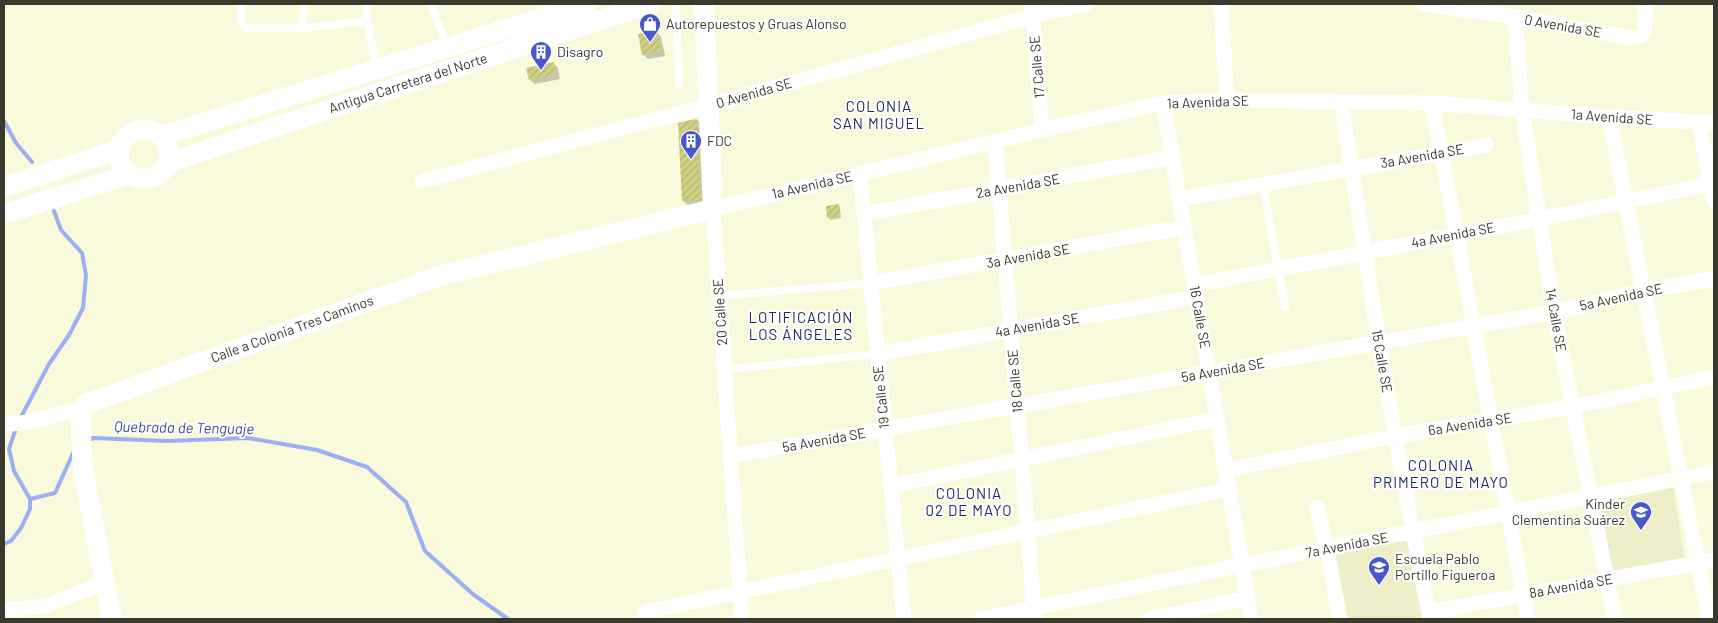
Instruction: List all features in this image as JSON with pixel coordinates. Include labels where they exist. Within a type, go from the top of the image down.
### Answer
[{"type":"main road","name":"Antigua Carretera del Norte","points":[[161,136],[587,4]]},
{"type":"main road","name":"Antigua Carretera del Norte","points":[[167,163],[650,4]]},
{"type":"main road","name":"20 Calle SE","points":[[704,4],[713,209]]},
{"type":"main road","points":[[148,129],[161,136],[168,148],[167,163],[164,169],[152,178],[144,179],[130,174],[121,163],[120,149],[123,142],[134,132],[148,129]]},
{"type":"main road","points":[[4,186],[120,149]]},
{"type":"main road","points":[[4,214],[130,174]]},
{"type":"main road","name":"Calle a Colonia Tres Caminos","points":[[81,409],[86,404],[439,276],[713,209]]},
{"type":"main road","points":[[81,409],[80,429],[83,470],[112,619]]},
{"type":"street","name":"0 Avenida SE","points":[[422,182],[707,106],[1032,10],[1086,4]]},
{"type":"street","points":[[1221,4],[1227,100]]},
{"type":"street","name":"0 Avenida SE","points":[[1422,4],[1637,37],[1644,32],[1646,26],[1646,4]]},
{"type":"street","name":"17 Calle SE","points":[[1032,10],[1042,130]]},
{"type":"street","name":"14 Calle SE","points":[[1515,17],[1522,110],[1554,312],[1615,619]]},
{"type":"street","name":"1a Avenida SE","points":[[713,209],[1163,103],[1227,100],[1432,104],[1707,123]]},
{"type":"street","name":"15 Calle SE","points":[[1340,102],[1395,436],[1412,532],[1430,616]]},
{"type":"street","name":"16 Calle SE","points":[[1163,103],[1251,619]]},
{"type":"street","points":[[1432,104],[1528,619]]},
{"type":"street","points":[[1609,117],[1709,619]]},
{"type":"street","points":[[1707,123],[1714,201]]},
{"type":"street","name":"18 Calle SE","points":[[995,142],[1034,614]]},
{"type":"street","name":"3a Avenida SE","points":[[1180,199],[1487,145]]},
{"type":"street","name":"2a Avenida SE","points":[[864,214],[1173,157]]},
{"type":"street","name":"19 Calle SE","points":[[860,174],[904,619]]},
{"type":"street","name":"4a Avenida SE","points":[[877,354],[1010,330],[1195,291],[1278,268],[1540,219],[1711,184]]},
{"type":"street","name":"20 Calle SE","points":[[713,209],[742,619]]},
{"type":"street","name":"3a Avenida SE","points":[[871,283],[1185,227]]},
{"type":"street","name":"5a Avenida SE","points":[[730,456],[1554,312],[1644,291],[1714,279]]},
{"type":"street","name":"6a Avenida SE","points":[[1226,470],[1395,436],[1572,407],[1714,377]]},
{"type":"street","points":[[4,424],[17,425],[81,409]]},
{"type":"street","points":[[891,486],[1217,419]]},
{"type":"street","name":"7a Avenida SE","points":[[981,619],[1034,614],[1242,565],[1714,472]]},
{"type":"street","points":[[645,612],[1229,489]]},
{"type":"street","points":[[1318,508],[1340,619]]},
{"type":"street","name":"8a Avenida SE","points":[[1430,616],[1523,594],[1714,560]]},
{"type":"street","points":[[4,610],[44,606],[104,583]]},
{"type":"street","points":[[1149,619],[1248,598]]},
{"type":"lane","points":[[241,4],[240,20],[246,28],[303,28],[367,21]]},
{"type":"lane","points":[[303,28],[304,4]]},
{"type":"lane","points":[[367,4],[367,21],[378,69]]},
{"type":"lane","points":[[431,4],[448,47]]},
{"type":"lane","points":[[676,4],[678,84]]},
{"type":"lane","points":[[1263,184],[1285,307]]},
{"type":"lane","points":[[719,296],[871,283]]},
{"type":"lane","points":[[724,370],[877,354]]},
{"type":"shaded area","name":"Kinder Clementina Suárez","points":[[1673,485],[1685,562],[1612,574],[1596,499]]},
{"type":"shaded area","name":"Escuela Pablo Portillo Figueroa","points":[[1409,538],[1426,619],[1346,619],[1334,552]]},
{"type":"building","name":"Autorepuestos y Gruas Alonso","points":[[657,30],[661,51],[642,55],[638,34]]},
{"type":"building","name":"Disagro","points":[[554,62],[556,74],[529,80],[526,68]]},
{"type":"building","name":"FDC","points":[[697,119],[701,200],[682,201],[678,123]]},
{"type":"building","points":[[839,204],[840,217],[827,218],[826,206]]},
{"type":"waterway","points":[[4,121],[16,143],[32,162]]},
{"type":"waterway","points":[[20,419],[49,364],[69,335],[83,308],[86,275],[82,253],[61,230],[54,211]]},
{"type":"waterway","points":[[4,544],[11,541],[21,528],[30,509],[30,499],[14,471],[9,449],[16,428]]},
{"type":"waterway","name":"Quebrada de Tenguaje","points":[[88,440],[94,438],[167,441],[248,438],[317,450],[367,467],[406,502],[425,551],[474,595],[508,619]]},
{"type":"waterway","name":"Quebrada de Tenguaje","points":[[30,499],[55,493],[74,451]]},
{"type":"place","name":"Autorepuestos y Gruas Alonso","points":[[650,43]]},
{"type":"place","name":"Disagro","points":[[541,71]]},
{"type":"place","name":"FDC","points":[[691,160]]},
{"type":"place","name":"Kinder Clementina Suárez","points":[[1641,531]]},
{"type":"place","name":"Escuela Pablo Portillo Figueroa","points":[[1379,586]]},
{"type":"district","name":"COLONIA SAN MIGUEL","points":[[879,116]]},
{"type":"district","name":"LOTIFICACIÓN LOS ÁNGELES","points":[[801,326]]},
{"type":"district","name":"COLONIA PRIMERO DE MAYO","points":[[1441,474]]},
{"type":"district","name":"COLONIA 02 DE MAYO","points":[[969,502]]}]
